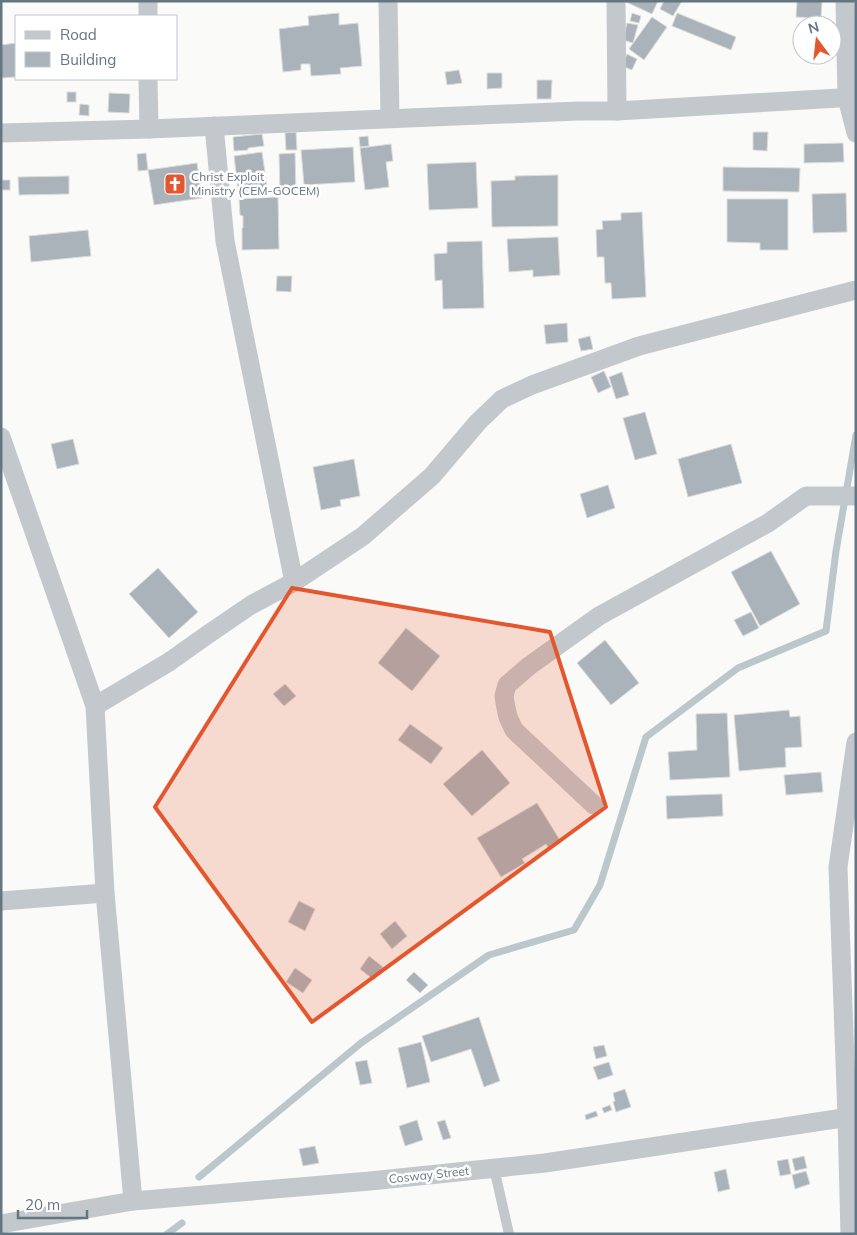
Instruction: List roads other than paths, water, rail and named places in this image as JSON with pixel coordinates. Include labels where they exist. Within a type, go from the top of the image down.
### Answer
[{"type":"street","points":[[148,1],[148,15]]},
{"type":"street","points":[[388,1],[390,118]]},
{"type":"street","points":[[616,1],[617,111]]},
{"type":"street","points":[[845,1],[856,133]]},
{"type":"street","points":[[148,80],[148,129]]},
{"type":"street","points":[[1,133],[617,111],[852,98]]},
{"type":"street","points":[[214,126],[225,242],[294,582]]},
{"type":"street","points":[[95,706],[169,662],[251,605],[294,582],[363,536],[432,476],[478,422],[502,399],[532,385],[639,346],[856,290]]},
{"type":"street","points":[[1,437],[95,706],[105,893],[133,1201]]},
{"type":"street","points":[[594,805],[514,730],[505,703],[504,696],[507,685],[529,666],[599,616],[768,523],[806,496],[854,496]]},
{"type":"street","points":[[850,1234],[852,1117],[838,867],[856,742]]},
{"type":"street","points":[[1,900],[105,893]]},
{"type":"street","name":"Cosway Street","points":[[1,1224],[133,1201],[370,1181],[545,1163],[852,1117]]},
{"type":"lane","points":[[494,1168],[509,1234]]},
{"type":"waterway","points":[[199,1177],[361,1043],[489,955],[574,930],[600,885],[646,737],[738,668],[826,631],[836,551],[856,435]]},
{"type":"waterway","points":[[167,1234],[182,1223]]},
{"type":"place","name":"Christ Exploit Ministry (CEM-GOCEM)","points":[[175,184]]}]
